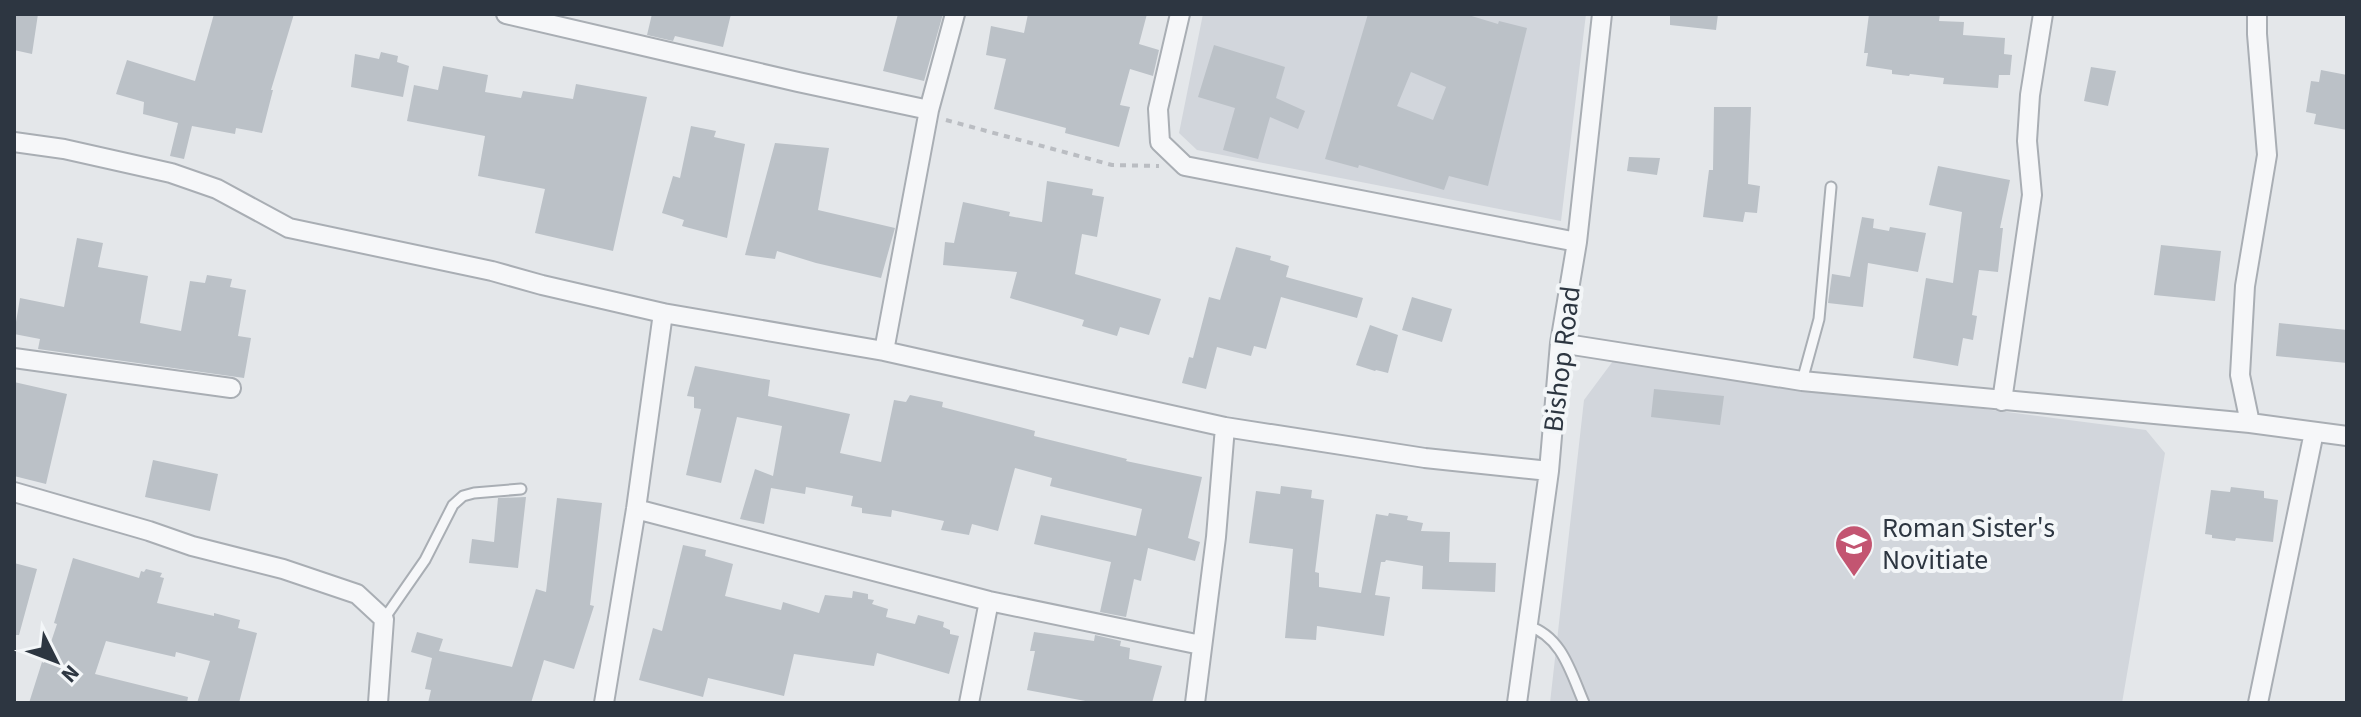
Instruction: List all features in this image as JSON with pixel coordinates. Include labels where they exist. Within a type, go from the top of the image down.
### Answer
[{"type":"street","points":[[884,351],[929,110],[955,14]]},
{"type":"street","points":[[1180,14],[1158,109],[1160,142],[1185,166],[1577,242]]},
{"type":"street","name":"Bishop Road","points":[[1517,703],[1549,471],[1560,343],[1577,242],[1598,14]]},
{"type":"street","points":[[2002,401],[2032,195],[2027,141],[2030,95],[2043,14]]},
{"type":"street","points":[[2250,423],[2240,375],[2245,286],[2267,155],[2257,14]]},
{"type":"street","points":[[516,15],[929,110]]},
{"type":"street","points":[[14,142],[64,149],[171,173],[217,189],[289,228],[492,271],[663,313],[884,351],[1225,427],[1425,458],[1549,471]]},
{"type":"street","points":[[604,703],[636,509],[663,313]]},
{"type":"street","points":[[1560,343],[1802,381],[2250,423],[2347,436]]},
{"type":"street","points":[[14,358],[231,388]]},
{"type":"street","points":[[1195,703],[1216,537],[1225,427]]},
{"type":"street","points":[[2258,703],[2314,432]]},
{"type":"street","points":[[14,492],[192,546],[283,569],[357,594],[384,619],[378,703]]},
{"type":"street","points":[[636,509],[989,601],[1201,645]]},
{"type":"street","points":[[969,703],[989,601]]},
{"type":"lane","points":[[1802,381],[1819,319],[1831,187]]},
{"type":"lane","points":[[384,619],[425,560],[453,505],[463,496],[474,493],[521,489]]},
{"type":"lane","points":[[1528,626],[1539,629],[1551,638],[1564,657],[1584,703]]},
{"type":"path","points":[[929,110],[950,123],[1112,165],[1185,166]]},
{"type":"shaded area","points":[[1203,14],[1586,14],[1561,221],[1197,150],[1179,133]]},
{"type":"shaded area","name":"Roman Sister's Novitiate","points":[[1613,361],[2146,430],[2165,453],[2122,703],[1550,703],[1584,400]]},
{"type":"building","points":[[14,14],[38,14],[32,54],[14,50]]},
{"type":"building","points":[[214,14],[294,14],[271,90],[262,133],[236,128],[235,134],[192,126],[184,159],[170,156],[178,123],[143,114],[144,102],[116,94],[127,60],[195,81]]},
{"type":"building","points":[[652,14],[731,14],[723,47],[675,36],[673,41],[647,35]]},
{"type":"building","points":[[898,14],[943,14],[924,81],[883,71]]},
{"type":"building","points":[[1028,14],[1147,14],[1139,44],[1159,50],[1153,76],[1130,69],[1120,105],[1130,107],[1119,147],[1065,133],[1066,128],[994,109],[1006,59],[986,55],[991,26],[1024,33]]},
{"type":"building","points":[[1368,14],[1465,14],[1498,24],[1499,21],[1527,28],[1488,186],[1449,176],[1444,190],[1359,165],[1358,168],[1325,159]],"holes":[[[1411,72],[1446,87],[1433,120],[1397,106]]]},
{"type":"building","points":[[1670,14],[1718,14],[1716,30],[1670,25]]},
{"type":"building","points":[[1869,14],[1940,14],[1939,21],[1964,22],[1963,35],[2005,38],[2004,54],[2012,55],[2010,75],[1999,75],[1998,88],[1943,84],[1944,78],[1892,74],[1892,70],[1866,66],[1868,53],[1864,53]]},
{"type":"building","points":[[1214,45],[1285,67],[1276,98],[1305,111],[1298,129],[1270,117],[1258,159],[1223,150],[1235,108],[1198,97]]},
{"type":"building","points":[[381,52],[398,56],[397,62],[409,66],[403,97],[351,87],[355,54],[379,59]]},
{"type":"building","points":[[443,66],[488,75],[485,92],[521,98],[523,91],[573,99],[576,84],[647,97],[613,251],[535,233],[545,189],[478,176],[485,136],[407,121],[414,85],[438,90]]},
{"type":"building","points":[[2091,67],[2116,71],[2108,106],[2084,101]]},
{"type":"building","points":[[2321,70],[2347,75],[2347,130],[2314,124],[2316,114],[2306,112],[2311,81],[2319,82]]},
{"type":"building","points":[[1714,107],[1751,107],[1748,184],[1760,186],[1757,213],[1745,212],[1743,222],[1703,217],[1709,170],[1713,170]]},
{"type":"building","points":[[691,126],[716,131],[714,137],[745,144],[727,238],[682,226],[684,220],[662,213],[673,176],[680,178]]},
{"type":"building","points":[[775,143],[829,148],[818,210],[895,228],[881,278],[777,251],[775,259],[745,255]]},
{"type":"building","points":[[1629,157],[1660,158],[1657,175],[1627,171]]},
{"type":"building","points":[[1938,166],[2010,180],[2000,228],[2003,228],[1998,272],[1979,270],[1972,315],[1977,316],[1973,340],[1963,338],[1958,366],[1913,358],[1926,278],[1953,283],[1962,212],[1929,205]]},
{"type":"building","points":[[1047,181],[1093,189],[1092,195],[1104,197],[1097,237],[1082,234],[1075,274],[1161,299],[1149,335],[1120,327],[1117,336],[1082,326],[1084,320],[1010,298],[1017,272],[943,265],[945,242],[954,243],[963,202],[1042,222]]},
{"type":"building","points":[[1862,217],[1874,219],[1873,228],[1889,231],[1890,227],[1926,233],[1918,272],[1868,263],[1863,307],[1828,303],[1832,274],[1850,277]]},
{"type":"building","points":[[77,238],[103,243],[98,267],[148,276],[140,323],[181,331],[190,281],[205,283],[207,275],[232,279],[230,287],[246,290],[238,336],[251,338],[244,378],[38,349],[40,339],[14,334],[20,298],[64,307]]},
{"type":"building","points":[[2161,245],[2221,251],[2215,301],[2154,295]]},
{"type":"building","points":[[1236,247],[1271,256],[1270,260],[1289,266],[1286,277],[1363,298],[1357,318],[1281,297],[1266,349],[1254,346],[1251,356],[1217,347],[1206,389],[1182,383],[1189,357],[1193,358],[1209,297],[1220,300]]},
{"type":"building","points":[[1412,297],[1452,309],[1442,342],[1402,330]]},
{"type":"building","points":[[2279,323],[2347,330],[2347,363],[2276,356]]},
{"type":"building","points":[[1370,325],[1398,335],[1388,373],[1356,365]]},
{"type":"building","points":[[695,366],[770,380],[768,396],[850,414],[840,453],[881,462],[894,400],[906,402],[910,395],[943,402],[942,407],[1035,431],[1034,436],[1126,461],[1202,477],[1188,538],[1200,542],[1195,561],[1148,548],[1141,581],[1134,579],[1126,617],[1100,612],[1111,562],[1034,544],[1041,515],[1136,536],[1142,509],[1050,486],[1052,478],[1015,468],[998,531],[972,524],[969,535],[941,530],[944,521],[892,510],[891,517],[862,513],[862,508],[851,506],[853,496],[806,487],[805,494],[771,488],[764,524],[740,519],[755,469],[773,476],[782,426],[737,417],[721,483],[686,475],[701,409],[694,408],[694,397],[687,396]]},
{"type":"building","points":[[14,382],[67,394],[46,484],[14,476]]},
{"type":"building","points":[[1654,389],[1724,396],[1720,425],[1651,417]]},
{"type":"building","points":[[153,460],[218,474],[210,511],[145,497]]},
{"type":"building","points":[[1281,486],[1312,490],[1311,498],[1324,500],[1315,572],[1319,573],[1319,587],[1361,593],[1376,514],[1388,516],[1389,513],[1408,516],[1407,520],[1423,523],[1421,531],[1450,532],[1449,562],[1496,563],[1495,592],[1422,589],[1423,566],[1386,560],[1381,562],[1375,595],[1390,597],[1384,636],[1317,626],[1316,640],[1285,638],[1293,549],[1249,543],[1256,491],[1280,494]]},
{"type":"building","points":[[2231,487],[2264,491],[2264,498],[2278,500],[2273,542],[2236,538],[2235,541],[2205,534],[2211,490],[2230,492]]},
{"type":"building","points":[[526,497],[518,568],[469,563],[472,539],[494,542],[498,498]]},
{"type":"building","points":[[557,498],[602,503],[590,605],[594,606],[574,669],[544,660],[531,703],[428,703],[431,690],[425,689],[432,658],[411,652],[417,632],[443,639],[439,651],[512,667],[536,589],[546,592]]},
{"type":"building","points":[[683,545],[706,550],[705,556],[733,564],[725,596],[781,610],[783,602],[819,613],[825,595],[852,598],[853,591],[868,594],[868,599],[874,600],[872,604],[888,609],[886,617],[915,624],[918,615],[944,622],[943,627],[950,630],[950,634],[959,636],[949,674],[877,653],[874,666],[794,654],[784,696],[708,678],[703,697],[639,680],[653,628],[662,631]]},
{"type":"building","points":[[73,558],[139,578],[141,571],[146,569],[162,573],[160,577],[164,578],[157,603],[240,620],[238,628],[257,633],[239,703],[197,703],[210,661],[176,652],[175,657],[106,641],[95,674],[188,697],[187,703],[29,703],[57,624],[54,623]]},
{"type":"building","points":[[14,563],[37,569],[19,635],[14,635]]},
{"type":"building","points":[[1034,632],[1094,641],[1095,635],[1121,641],[1120,646],[1130,648],[1129,659],[1162,666],[1152,703],[1096,703],[1027,690],[1035,651],[1030,651]]},
{"type":"place","name":"Roman Sister's Novitiate","points":[[1854,578]]}]
